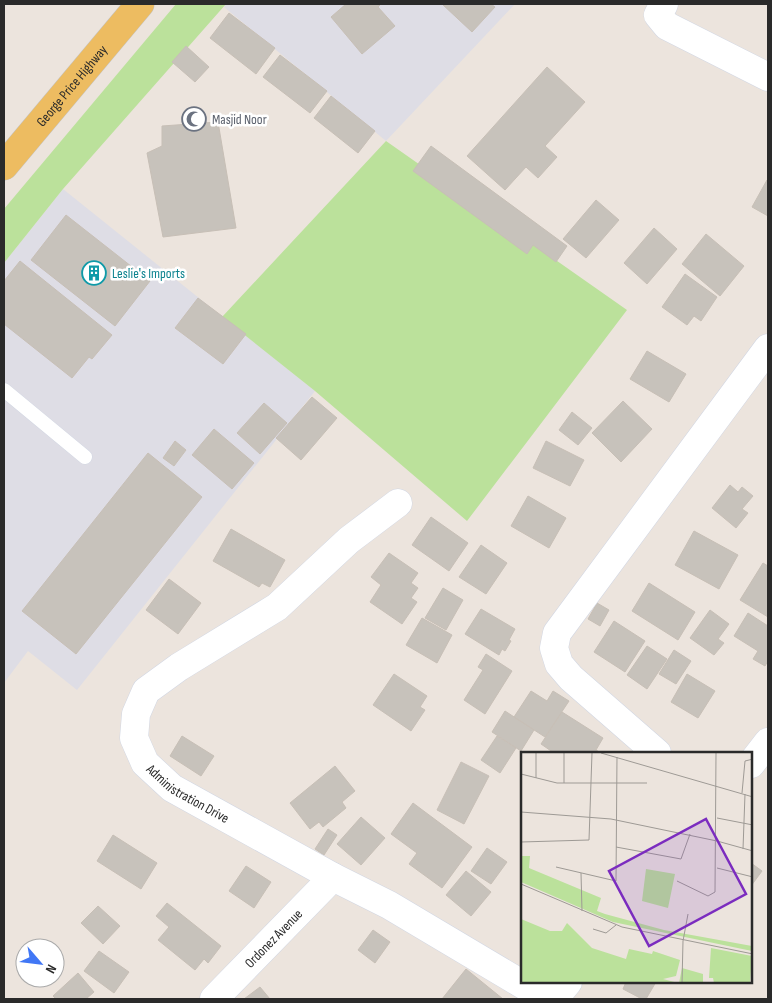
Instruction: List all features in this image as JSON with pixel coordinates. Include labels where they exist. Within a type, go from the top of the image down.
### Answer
[{"type":"main road","name":"George Price Highway","points":[[4,166],[140,4]]},
{"type":"street","points":[[664,4],[658,14],[667,26],[768,77]]},
{"type":"street","points":[[656,752],[571,678],[559,664],[554,648],[557,633],[768,348]]},
{"type":"street","name":"Administration Drive","points":[[398,504],[349,540],[277,607],[179,667],[146,691],[136,714],[134,738],[144,763],[172,788],[333,878],[389,905],[547,999]]},
{"type":"street","points":[[752,763],[768,742]]},
{"type":"street","name":"Ordonez Avenue","points":[[214,999],[333,878]]},
{"type":"street","points":[[554,999],[567,983]]},
{"type":"lane","points":[[4,390],[85,457]]},
{"type":"shaded area","points":[[226,4],[515,4],[386,141],[224,7]]},
{"type":"shaded area","name":"Leslie's Imports","points":[[63,189],[315,391],[77,690],[28,651],[4,683],[4,263]]},
{"type":"green space","points":[[176,4],[226,4],[63,189],[4,263],[4,209]]},
{"type":"green space","points":[[386,141],[627,310],[467,521],[315,391],[222,317]]},
{"type":"building","points":[[346,4],[381,4],[378,7],[395,26],[362,54],[331,17]]},
{"type":"building","points":[[442,4],[491,4],[495,7],[472,32]]},
{"type":"building","points":[[229,13],[275,48],[256,74],[210,38]]},
{"type":"building","points":[[186,46],[209,67],[195,82],[172,62]]},
{"type":"building","points":[[280,55],[327,91],[310,113],[263,77]]},
{"type":"building","points":[[547,67],[585,102],[545,146],[557,157],[538,178],[526,167],[505,190],[467,156]]},
{"type":"building","points":[[331,96],[375,131],[358,153],[314,118]]},
{"type":"building","name":"Masjid Noor","points":[[218,122],[236,228],[163,237],[147,153],[162,146],[162,126]]},
{"type":"building","points":[[431,146],[567,246],[556,262],[533,245],[527,254],[413,171]]},
{"type":"building","points":[[768,181],[768,216],[752,207]]},
{"type":"building","points":[[596,200],[619,220],[586,258],[563,239]]},
{"type":"building","name":"Leslie's Imports","points":[[66,215],[150,281],[115,326],[31,260]]},
{"type":"building","points":[[654,228],[677,249],[647,284],[624,263]]},
{"type":"building","points":[[706,234],[744,266],[720,296],[682,264]]},
{"type":"building","points":[[20,261],[112,335],[92,359],[89,357],[72,378],[4,324],[4,281]]},
{"type":"building","points":[[685,274],[717,297],[701,321],[694,316],[687,325],[662,307]]},
{"type":"building","points":[[198,298],[246,334],[223,364],[175,328]]},
{"type":"building","points":[[647,351],[686,374],[669,402],[630,379]]},
{"type":"building","points":[[312,397],[337,418],[301,460],[276,438]]},
{"type":"building","points":[[623,401],[652,429],[621,462],[592,433]]},
{"type":"building","points":[[264,403],[287,423],[260,454],[237,433]]},
{"type":"building","points":[[572,412],[592,428],[578,445],[559,430]]},
{"type":"building","points":[[214,429],[254,463],[232,489],[192,455]]},
{"type":"building","points":[[175,441],[186,450],[174,466],[163,458]]},
{"type":"building","points":[[546,441],[584,460],[570,486],[533,468]]},
{"type":"building","points":[[148,453],[202,497],[76,654],[22,611]]},
{"type":"building","points":[[730,485],[738,492],[742,487],[753,496],[742,509],[748,513],[736,528],[712,508]]},
{"type":"building","points":[[528,496],[566,518],[549,548],[511,526]]},
{"type":"building","points":[[431,517],[468,543],[449,571],[412,545]]},
{"type":"building","points":[[231,529],[285,560],[270,587],[262,583],[259,587],[213,561]]},
{"type":"building","points":[[694,531],[738,555],[719,589],[675,565]]},
{"type":"building","points":[[481,545],[507,563],[486,594],[459,577]]},
{"type":"building","points":[[389,553],[418,573],[411,583],[418,588],[411,598],[417,602],[402,624],[370,602],[381,585],[371,577]]},
{"type":"building","points":[[763,563],[768,566],[768,617],[740,600]]},
{"type":"building","points":[[169,579],[201,603],[178,634],[146,610]]},
{"type":"building","points":[[649,583],[695,612],[678,640],[632,611]]},
{"type":"building","points":[[443,588],[463,600],[446,630],[425,618]]},
{"type":"building","points":[[597,603],[609,610],[600,626],[588,619]]},
{"type":"building","points":[[481,609],[515,629],[505,651],[502,649],[499,655],[465,634]]},
{"type":"building","points":[[710,610],[729,624],[718,639],[724,643],[714,655],[690,638]]},
{"type":"building","points":[[748,613],[768,626],[768,661],[765,666],[753,659],[758,651],[734,636]]},
{"type":"building","points":[[422,618],[452,635],[437,663],[406,645]]},
{"type":"building","points":[[614,621],[645,641],[625,672],[594,652]]},
{"type":"building","points":[[647,646],[667,659],[647,689],[627,675]]},
{"type":"building","points":[[674,650],[691,661],[676,684],[659,674]]},
{"type":"building","points":[[486,654],[512,671],[485,714],[464,700],[483,670],[478,667]]},
{"type":"building","points":[[394,674],[427,696],[420,707],[425,710],[411,731],[373,705]]},
{"type":"building","points":[[687,674],[715,691],[698,718],[671,702]]},
{"type":"building","points":[[531,691],[547,701],[553,691],[569,701],[545,737],[514,717]]},
{"type":"building","points":[[505,711],[534,730],[521,751],[492,732]]},
{"type":"building","points":[[562,712],[603,738],[596,750],[599,752],[553,752],[541,744]]},
{"type":"building","points":[[182,736],[214,756],[201,776],[170,756]]},
{"type":"building","points":[[497,736],[516,748],[500,773],[481,760]]},
{"type":"building","points":[[461,762],[489,776],[464,824],[437,810]]},
{"type":"building","points":[[335,766],[355,791],[342,802],[346,808],[323,827],[319,822],[310,829],[290,803]]},
{"type":"building","points":[[413,803],[472,847],[442,888],[409,864],[417,853],[391,834]]},
{"type":"building","points":[[361,817],[385,838],[361,865],[337,844]]},
{"type":"building","points":[[328,829],[337,835],[324,855],[315,849]]},
{"type":"building","points":[[113,835],[157,863],[141,889],[97,861]]},
{"type":"building","points":[[487,848],[507,862],[491,884],[471,871]]},
{"type":"building","points":[[752,864],[762,871],[752,885]]},
{"type":"building","points":[[246,866],[271,882],[254,908],[229,891]]},
{"type":"building","points":[[466,871],[491,892],[471,916],[446,895]]},
{"type":"building","points":[[167,903],[221,946],[208,963],[204,959],[195,970],[158,940],[169,927],[156,916]]},
{"type":"building","points":[[98,906],[120,926],[103,944],[81,923]]},
{"type":"building","points":[[373,930],[390,942],[375,963],[358,950]]},
{"type":"building","points":[[99,951],[129,972],[114,993],[84,971]]},
{"type":"building","points":[[466,969],[503,999],[442,999]]},
{"type":"building","points":[[78,973],[94,992],[86,999],[56,999],[53,996],[62,988],[65,988],[65,985]]},
{"type":"building","points":[[626,983],[655,983],[646,999],[642,999],[623,989]]},
{"type":"building","points":[[260,987],[270,999],[244,999]]},
{"type":"place","name":"Masjid Noor","points":[[194,119]]},
{"type":"place","name":"Leslie's Imports","points":[[94,273]]}]
